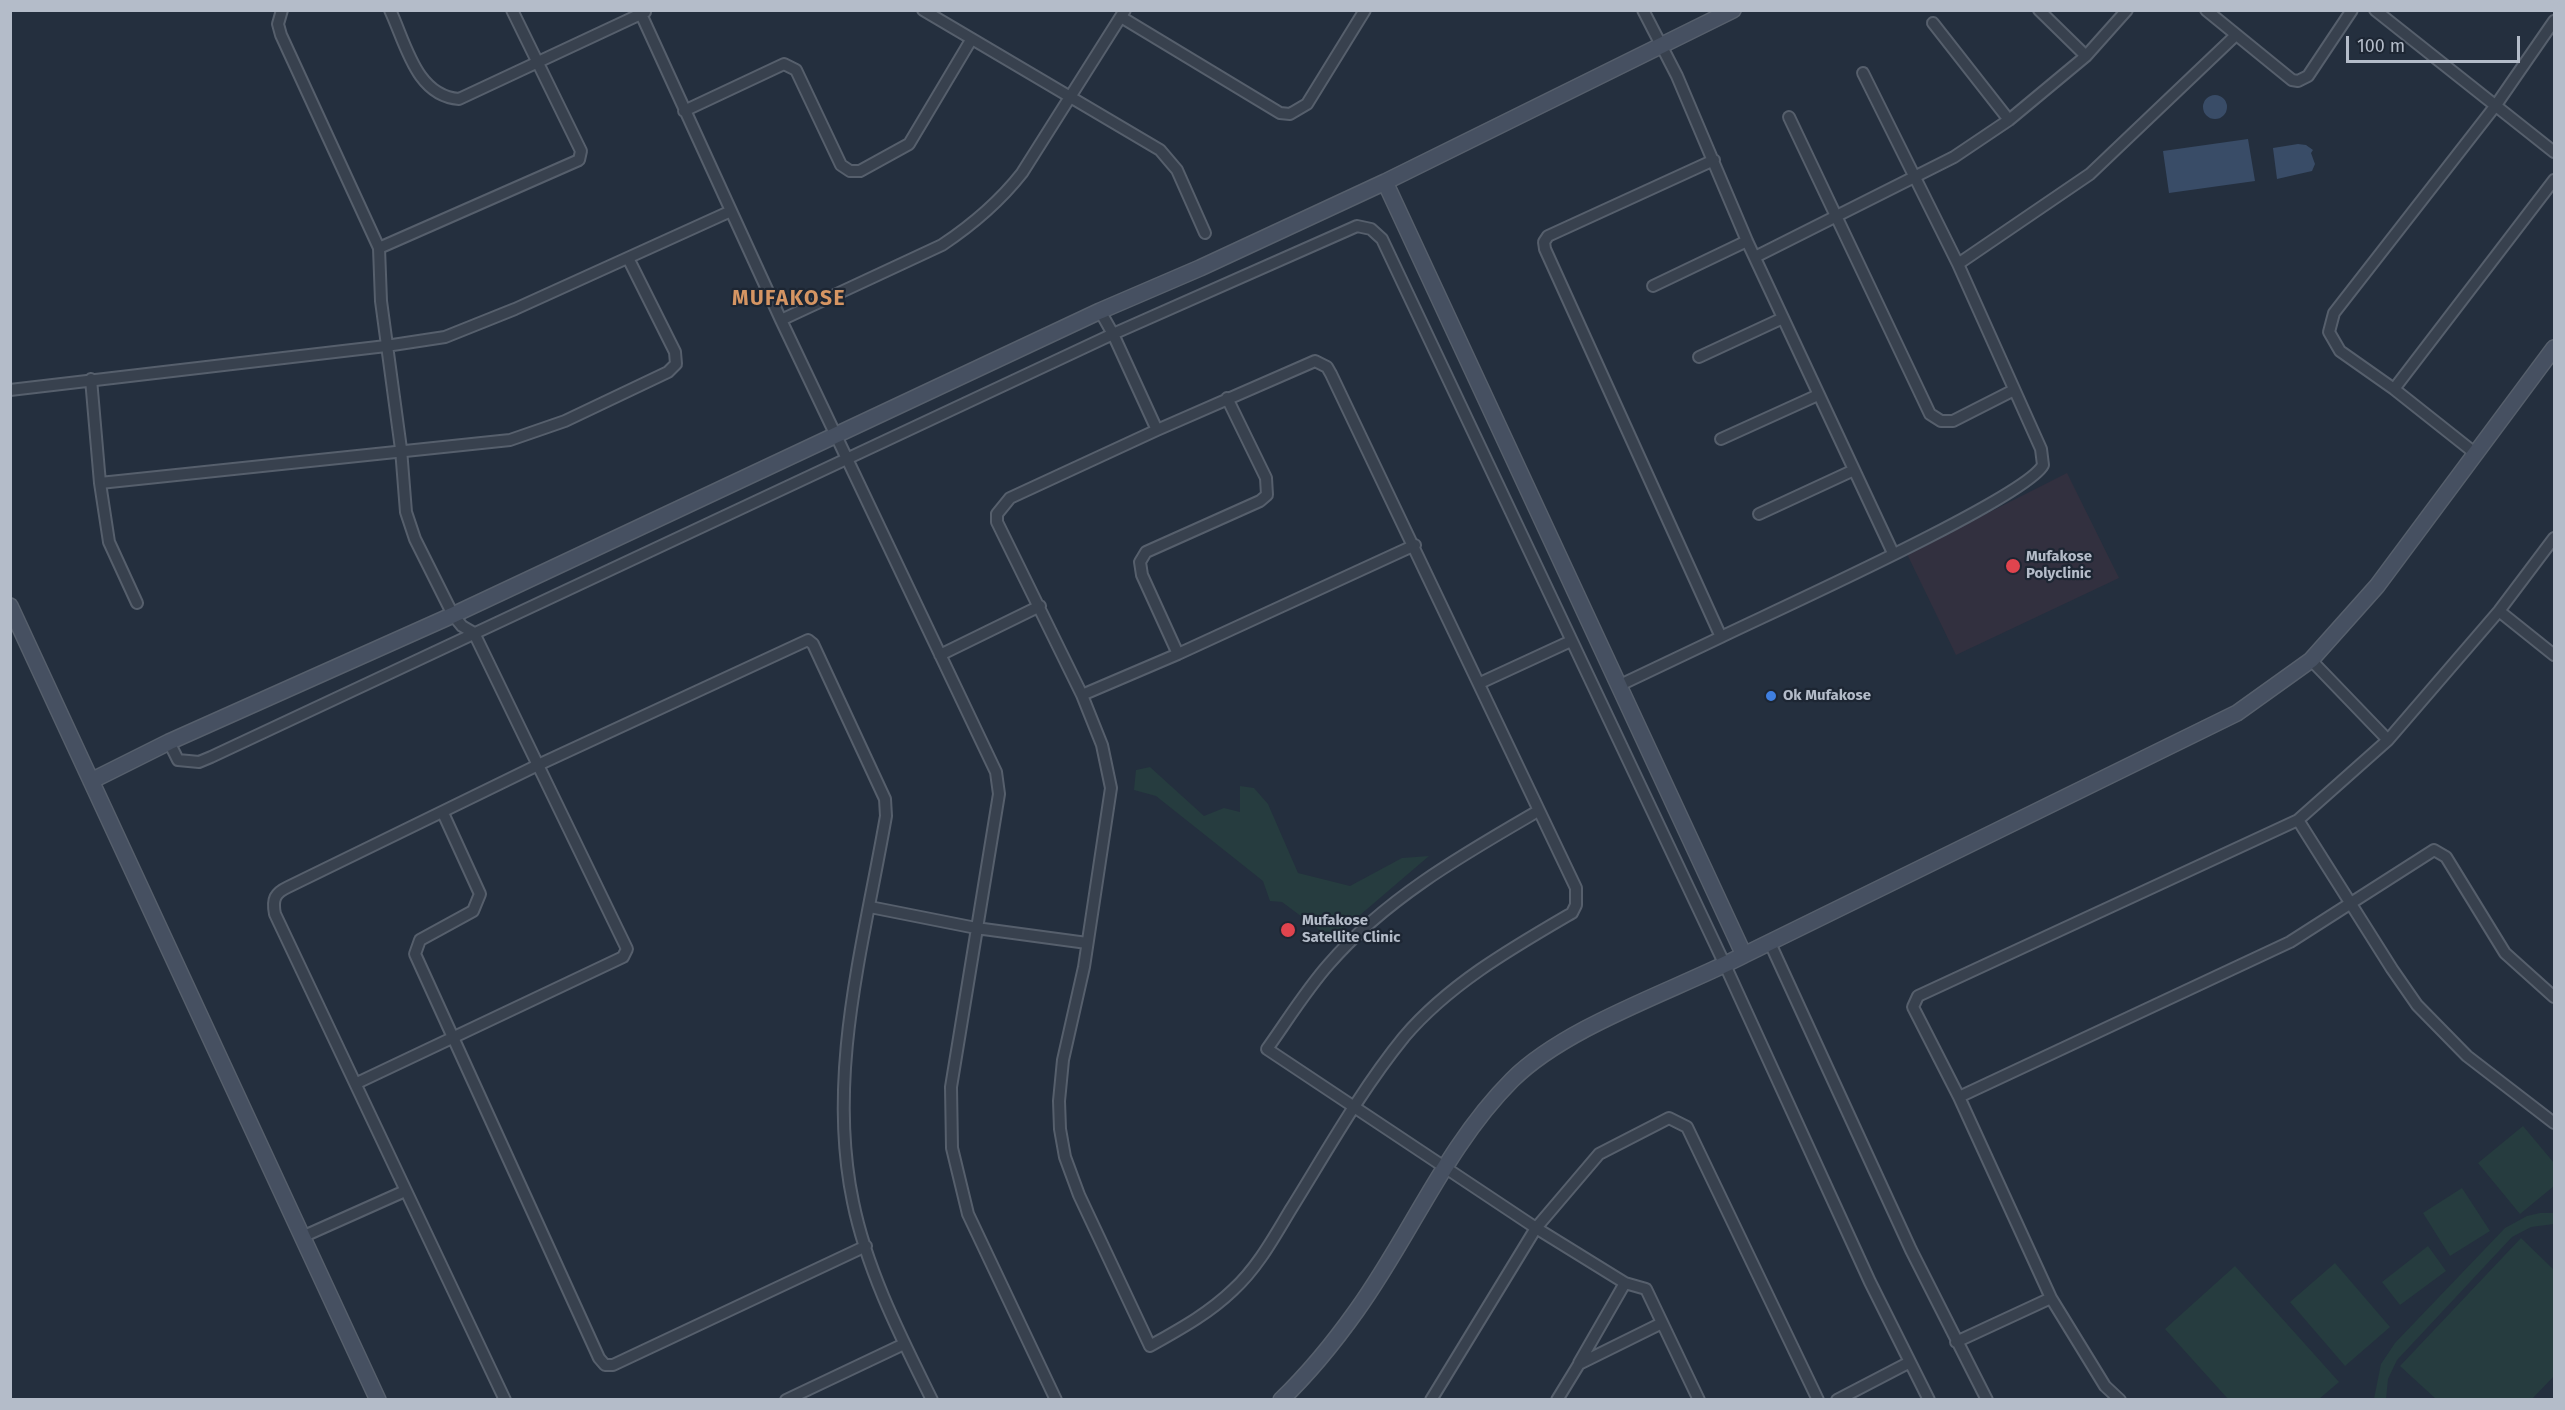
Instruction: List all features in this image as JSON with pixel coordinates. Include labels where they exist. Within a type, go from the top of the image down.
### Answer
[{"type":"street","points":[[282,10],[278,24],[281,35],[379,248],[386,346],[410,525],[453,615],[462,626],[474,633],[627,949],[627,954],[357,1083]]},
{"type":"street","points":[[390,10],[423,83],[445,98],[459,99],[645,12],[684,111],[999,783],[951,1087],[952,1148],[968,1214],[1056,1400]]},
{"type":"street","points":[[379,248],[579,160],[582,151],[512,10]]},
{"type":"street","points":[[923,10],[1150,144],[1169,159],[1206,233]]},
{"type":"street","points":[[781,320],[942,244],[962,231],[1006,194],[1123,14],[1280,112],[1290,114],[1307,104],[1365,10]]},
{"type":"street","points":[[1643,10],[1663,47],[1714,160],[1747,241],[1893,553]]},
{"type":"street","points":[[91,781],[169,742],[453,615],[1100,311],[1200,268],[1385,182],[1663,47],[1733,10]]},
{"type":"street","points":[[2039,10],[2085,56]]},
{"type":"street","points":[[1755,257],[1954,157],[2009,120],[2085,56],[2127,10]]},
{"type":"street","points":[[2206,10],[2292,80],[2298,81],[2308,76],[2352,10]]},
{"type":"street","points":[[2375,10],[2554,152]]},
{"type":"street","points":[[2476,454],[2394,389],[2340,351],[2329,332],[2334,313],[2496,105],[2554,21]]},
{"type":"street","points":[[1933,23],[2009,120]]},
{"type":"street","points":[[1958,264],[2090,174],[2236,35]]},
{"type":"street","points":[[684,111],[784,64],[790,66],[796,70],[841,165],[850,171],[860,171],[909,144],[971,40]]},
{"type":"street","points":[[1618,686],[1962,519],[2039,472],[2043,457],[2014,390],[1916,175],[1863,73]]},
{"type":"street","points":[[1789,117],[1930,414],[1941,421],[1953,421],[2014,390]]},
{"type":"street","points":[[1714,160],[1548,236],[1544,242],[1545,249],[1721,637]]},
{"type":"street","points":[[2394,389],[2554,180]]},
{"type":"street","points":[[1385,182],[1744,956]]},
{"type":"street","points":[[10,390],[445,337],[515,309],[731,211]]},
{"type":"street","points":[[169,742],[178,760],[199,762],[1113,334],[1357,226],[1371,229],[1382,239],[1929,1400]]},
{"type":"street","points":[[1653,286],[1747,241]]},
{"type":"street","points":[[100,483],[401,449],[510,440],[565,421],[668,372],[676,364],[675,352],[628,258]]},
{"type":"street","points":[[1100,311],[1157,430]]},
{"type":"street","points":[[1698,357],[1783,318]]},
{"type":"street","points":[[1281,1400],[1300,1381],[1358,1309],[1444,1166],[1513,1079],[1548,1053],[1588,1029],[1744,956],[2237,713],[2311,660],[2376,586],[2554,348]]},
{"type":"street","points":[[1308,362],[1322,363],[1327,368],[1415,545],[1576,888],[1576,905],[1572,913],[1499,956],[1440,1002],[1405,1036],[1354,1108],[1258,1262],[1235,1289],[1204,1316],[1150,1346],[1079,1195],[1065,1157],[1060,1129],[1059,1101],[1063,1060],[1086,943],[1111,788],[1102,745],[1082,695],[997,522],[999,507],[1010,498],[1227,398],[1308,362]]},
{"type":"street","points":[[91,379],[100,483],[109,542],[137,603]]},
{"type":"street","points":[[1721,439],[1818,395]]},
{"type":"street","points":[[1178,654],[1142,575],[1140,562],[1146,552],[1260,501],[1267,495],[1266,478],[1227,398]]},
{"type":"street","points":[[1759,514],[1854,470]]},
{"type":"street","points":[[2120,1400],[2105,1386],[2050,1298],[1959,1097],[1913,1006],[1918,996],[2298,820],[2388,740],[2499,611],[2554,538]]},
{"type":"street","points":[[1082,695],[1178,654],[1415,545]]},
{"type":"street","points":[[10,606],[378,1400]]},
{"type":"street","points":[[940,655],[1040,606]]},
{"type":"street","points":[[2499,611],[2554,655]]},
{"type":"street","points":[[505,1400],[405,1191],[357,1083],[275,914],[274,899],[277,892],[288,886],[443,813],[538,765],[808,640],[818,654],[885,799],[886,816],[855,984],[843,1088],[845,1146],[853,1202],[866,1246],[904,1344],[932,1400]]},
{"type":"street","points":[[1480,684],[1571,641]]},
{"type":"street","points":[[2311,660],[2388,740]]},
{"type":"street","points":[[1538,811],[1441,867],[1358,935],[1329,964],[1267,1049],[1536,1228],[1625,1283],[1646,1289],[1699,1400]]},
{"type":"street","points":[[443,813],[480,894],[473,911],[420,940],[415,954],[599,1358],[606,1365],[613,1365],[866,1246]]},
{"type":"street","points":[[2298,820],[2417,1005],[2467,1056],[2554,1124]]},
{"type":"street","points":[[1959,1097],[2290,942],[2434,850],[2446,857],[2505,953],[2515,965],[2554,997]]},
{"type":"street","points":[[870,907],[976,928],[1086,943]]},
{"type":"street","points":[[1770,943],[1956,1342],[1987,1400]]},
{"type":"street","points":[[1431,1400],[1536,1228],[1599,1154],[1669,1118],[1687,1127],[1818,1400]]},
{"type":"street","points":[[302,1237],[405,1191]]},
{"type":"street","points":[[1557,1400],[1625,1283]]},
{"type":"street","points":[[1956,1342],[2050,1298]]},
{"type":"street","points":[[1579,1364],[1662,1323]]},
{"type":"street","points":[[786,1400],[904,1344]]},
{"type":"street","points":[[1837,1400],[1910,1362]]},
{"type":"shaded area","name":"Mufakose Polyclinic","points":[[2067,473],[2119,578],[1956,655],[1907,554]]},
{"type":"green space","points":[[1150,767],[1204,816],[1224,808],[1240,812],[1240,786],[1254,788],[1268,804],[1298,873],[1350,886],[1402,858],[1429,856],[1339,933],[1321,931],[1282,902],[1270,901],[1263,881],[1156,796],[1134,790],[1136,770]]},
{"type":"green space","points":[[2523,1126],[2554,1163],[2554,1186],[2520,1214],[2478,1163]]},
{"type":"green space","points":[[2462,1188],[2490,1231],[2450,1256],[2423,1213]]},
{"type":"green space","points":[[2554,1213],[2554,1224],[2531,1227],[2512,1237],[2397,1360],[2388,1379],[2386,1399],[2374,1399],[2381,1364],[2395,1343],[2505,1228],[2527,1216]]},
{"type":"green space","points":[[2521,1238],[2554,1270],[2554,1376],[2532,1399],[2436,1399],[2400,1366]]},
{"type":"green space","points":[[2428,1246],[2446,1271],[2400,1305],[2382,1282]]},
{"type":"green space","points":[[2335,1263],[2390,1327],[2345,1366],[2290,1302]]},
{"type":"green space","points":[[2235,1266],[2339,1382],[2319,1399],[2228,1399],[2165,1329]]},
{"type":"water","points":[[2215,95],[2220,96],[2226,102],[2226,112],[2220,118],[2215,119],[2210,118],[2204,112],[2203,107],[2204,102],[2210,96]]},
{"type":"water","points":[[2248,139],[2255,181],[2169,193],[2163,151]]},
{"type":"water","points":[[2306,145],[2313,150],[2311,153],[2315,164],[2312,171],[2277,179],[2273,148]]},
{"type":"place","name":"Mufakose Polyclinic","points":[[2013,566]]},
{"type":"place","name":"Ok Mufakose","points":[[1771,696]]},
{"type":"place","name":"Mufakose Satellite Clinic","points":[[1288,930]]},
{"type":"district","name":"MUFAKOSE","points":[[789,299]]}]
